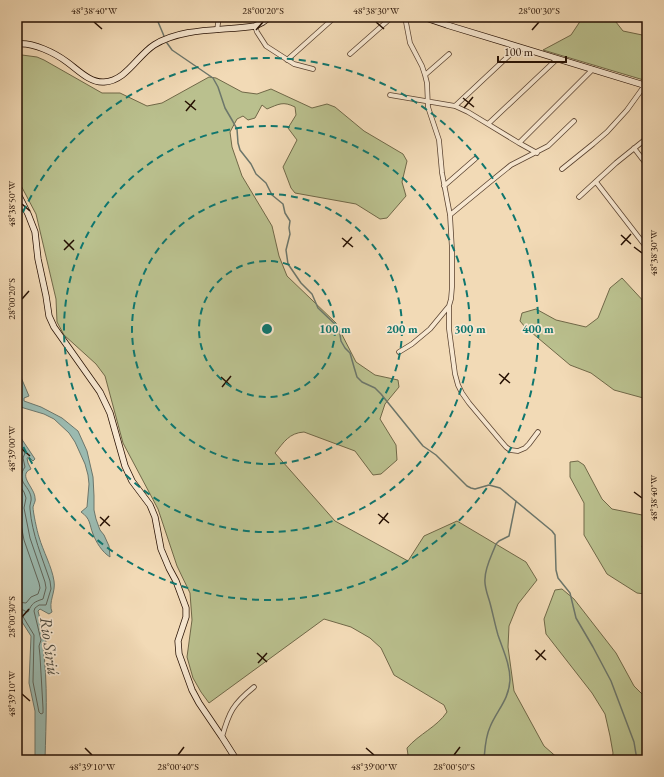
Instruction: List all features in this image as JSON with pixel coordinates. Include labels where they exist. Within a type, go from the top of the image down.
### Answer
[{"type":"street","points":[[217,30],[219,17]]},
{"type":"street","points":[[17,44],[46,49],[94,81],[109,82],[117,79],[147,50],[167,38],[189,33],[255,26],[270,17]]},
{"type":"street","points":[[287,60],[335,17]]},
{"type":"street","points":[[350,54],[392,17]]},
{"type":"street","points":[[405,17],[410,43],[426,75],[428,107],[439,140],[444,186],[450,215],[452,287],[449,306],[449,329],[455,374],[458,385],[462,393],[500,440],[510,450],[518,451],[525,448],[538,432]]},
{"type":"street","points":[[423,17],[646,86],[627,110],[594,144],[562,169]]},
{"type":"street","points":[[255,26],[263,43],[294,64],[313,69]]},
{"type":"street","points":[[455,106],[518,47]]},
{"type":"street","points":[[426,75],[449,54]]},
{"type":"street","points":[[488,124],[557,59]]},
{"type":"street","points":[[519,143],[593,69]]},
{"type":"street","points":[[390,96],[455,106],[468,112],[519,143],[538,152]]},
{"type":"street","points":[[450,215],[511,165],[548,146],[574,121]]},
{"type":"street","points":[[579,197],[616,163],[647,138]]},
{"type":"street","points":[[634,148],[647,165]]},
{"type":"street","points":[[444,186],[475,159]]},
{"type":"street","points":[[596,182],[647,248]]},
{"type":"street","points":[[17,192],[35,232],[38,259],[49,316],[54,326],[100,392],[110,413],[125,466],[132,481],[150,505],[155,517],[161,549],[176,581],[186,608],[186,617],[178,641],[179,654],[192,690],[234,756],[235,760]]},
{"type":"street","points":[[399,352],[412,344],[430,329],[449,306]]},
{"type":"street","points":[[222,737],[228,718],[236,703],[254,688]]},
{"type":"green space","points":[[583,17],[612,17],[623,31],[647,36],[647,81],[543,50],[571,35]]},
{"type":"green space","points":[[22,55],[37,57],[44,60],[102,93],[120,93],[147,106],[162,103],[209,77],[216,78],[242,92],[257,94],[271,89],[312,108],[327,104],[335,107],[364,131],[403,154],[407,161],[402,182],[406,196],[387,218],[380,219],[356,204],[295,193],[291,188],[283,167],[297,140],[288,128],[296,115],[295,107],[287,104],[281,104],[267,109],[262,105],[255,118],[248,120],[243,116],[237,119],[230,132],[232,147],[242,176],[272,226],[279,256],[287,276],[336,323],[356,362],[375,375],[398,380],[399,387],[385,404],[380,419],[396,445],[397,460],[381,474],[373,475],[355,451],[304,432],[291,436],[275,453],[335,521],[408,561],[424,536],[457,521],[526,562],[537,580],[518,604],[509,626],[508,647],[514,691],[544,746],[560,760],[411,760],[408,755],[407,748],[443,717],[447,712],[444,705],[394,675],[381,648],[370,638],[351,627],[324,619],[209,703],[193,678],[187,657],[192,620],[190,593],[177,566],[158,509],[123,443],[105,376],[96,364],[64,335],[57,322],[56,299],[36,214],[17,178],[17,60]]},
{"type":"green space","points":[[622,278],[647,305],[647,399],[614,390],[591,373],[570,365],[525,327],[520,321],[522,313],[536,309],[556,320],[586,327],[598,318],[610,288]]},
{"type":"green space","points":[[578,461],[584,465],[602,499],[612,509],[647,516],[647,540],[642,546],[647,564],[647,593],[637,593],[607,574],[584,535],[584,503],[570,477],[570,462]]},
{"type":"green space","points":[[562,589],[574,599],[616,653],[634,686],[647,699],[647,760],[612,760],[613,753],[605,714],[592,693],[546,634],[544,619],[555,590]]},
{"type":"water","points":[[17,368],[29,396],[24,398],[24,401],[41,407],[62,418],[78,431],[87,451],[93,477],[94,510],[96,519],[109,546],[110,557],[104,552],[98,543],[88,519],[81,512],[87,507],[89,484],[85,464],[75,442],[69,433],[54,419],[44,414],[17,406]]},
{"type":"water","points":[[17,430],[35,459],[33,461],[29,457],[27,458],[31,469],[27,472],[26,478],[34,494],[35,500],[33,507],[36,526],[54,581],[51,604],[52,612],[49,614],[40,609],[38,611],[46,642],[43,646],[46,688],[45,760],[35,760],[35,711],[29,683],[31,636],[17,614]]},
{"type":"waterway","points":[[156,17],[164,36]]},
{"type":"waterway","points":[[167,43],[172,50],[213,78],[218,87],[225,108],[237,129],[240,150],[251,164],[256,174],[266,183],[272,195],[283,204],[285,213],[290,221],[290,234],[286,250],[288,264],[301,283],[312,294],[318,308],[339,328],[341,341],[350,353],[357,377],[362,382],[375,388],[423,446],[436,455],[467,486],[475,489],[489,485],[500,488],[555,535],[556,570],[558,578],[570,593],[576,618],[611,681],[634,742],[637,760]]},
{"type":"waterway","points":[[484,760],[488,731],[505,699],[510,680],[508,663],[498,635],[486,588],[485,575],[496,544],[509,536],[516,501]]},
{"type":"water label","name":"Rio Siriú","points":[[50,646]]}]
